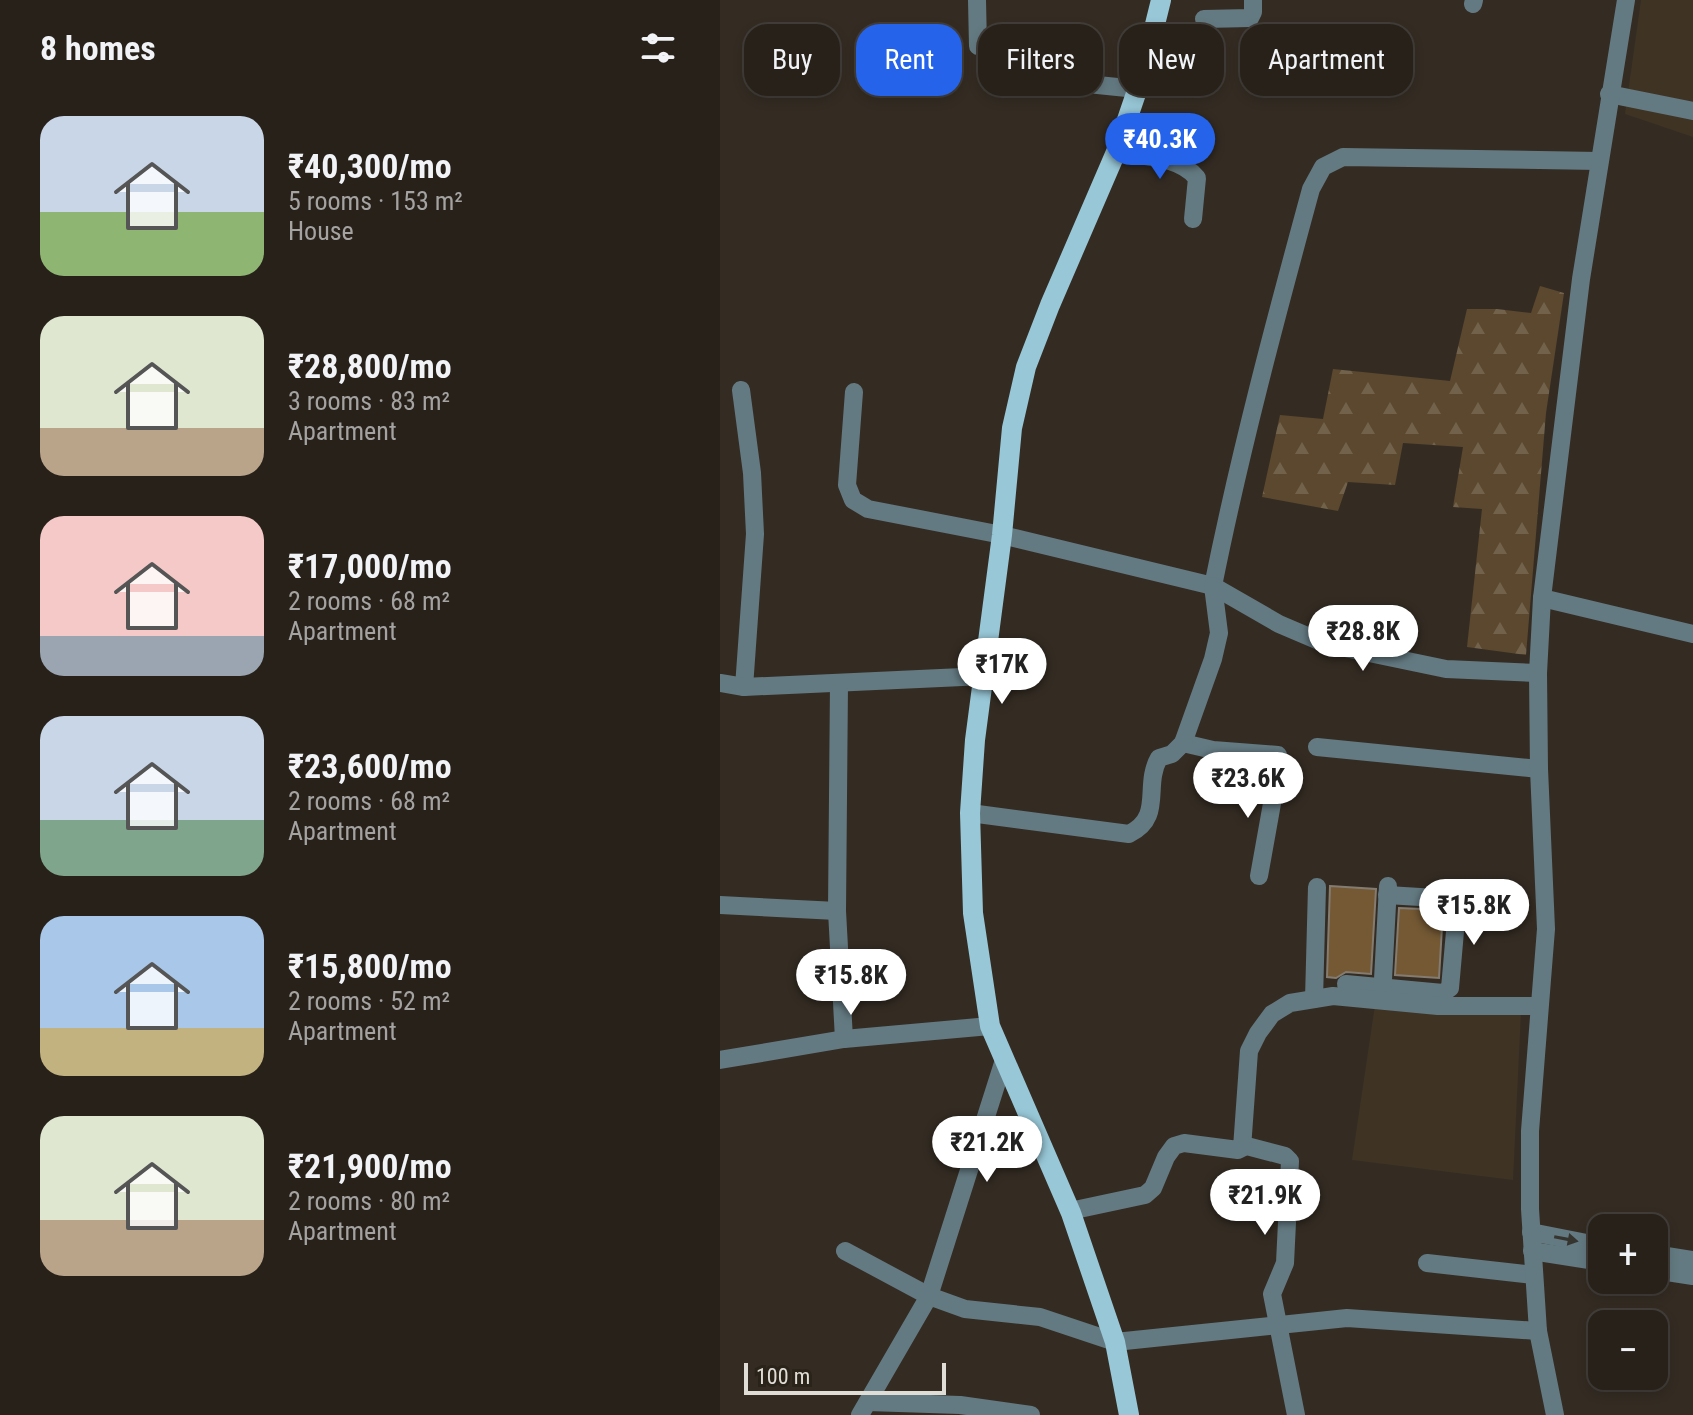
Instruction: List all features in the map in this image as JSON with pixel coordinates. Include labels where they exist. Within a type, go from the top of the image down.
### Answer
[{"type":"main road","points":[[1155,24],[1161,0]]},
{"type":"main road","points":[[1129,1415],[1115,1342],[1070,1211],[990,1026],[973,913],[970,813],[975,740],[1002,535],[1012,428],[1026,367],[1116,152],[1135,96]]},
{"type":"street","points":[[977,0],[978,46]]},
{"type":"street","points":[[1204,19],[1250,18],[1253,0]]},
{"type":"street","points":[[1555,1415],[1538,1331],[1531,1232],[1530,1131],[1546,929],[1538,673],[1542,598],[1581,279],[1626,0]]},
{"type":"street","points":[[1609,94],[1693,111]]},
{"type":"street","points":[[1116,152],[1179,163],[1190,170],[1197,178],[1193,219]]},
{"type":"street","points":[[970,813],[1129,834],[1148,820],[1153,768],[1159,758],[1172,754],[1183,743],[1213,659],[1219,633],[1213,586],[1235,478],[1311,189],[1323,167],[1343,157],[1599,161]]},
{"type":"street","points":[[741,390],[752,473],[755,534],[744,687]]},
{"type":"street","points":[[854,392],[847,485],[853,500],[868,509],[1002,535],[1213,586],[1279,624],[1326,644],[1446,669],[1538,673]]},
{"type":"street","points":[[1542,598],[1693,634]]},
{"type":"street","points":[[720,683],[744,687],[984,676]]},
{"type":"street","points":[[839,683],[837,911],[844,1039]]},
{"type":"street","points":[[1183,743],[1213,750],[1278,755],[1259,876]]},
{"type":"street","points":[[1317,747],[1539,769]]},
{"type":"street","points":[[1314,999],[1317,887]]},
{"type":"street","points":[[1070,1211],[1145,1195],[1153,1188],[1174,1146],[1184,1143],[1238,1150],[1243,1145],[1249,1051],[1272,1014],[1290,1003],[1333,996],[1443,993],[1450,988],[1457,909],[1453,899],[1388,890],[1382,994]]},
{"type":"street","points":[[720,905],[837,911]]},
{"type":"street","points":[[1346,984],[1438,1006],[1539,1006]]},
{"type":"street","points":[[720,1060],[844,1039],[990,1026]]},
{"type":"street","points":[[1004,1060],[929,1296],[864,1408],[1031,1415]]},
{"type":"street","points":[[1243,1145],[1285,1156],[1290,1161],[1285,1263],[1272,1294],[1296,1415]]},
{"type":"street","points":[[1531,1232],[1588,1243]]},
{"type":"street","points":[[845,1251],[929,1296],[965,1309],[1040,1317],[1115,1342],[1347,1318],[1538,1331]]},
{"type":"street","points":[[1532,1251],[1588,1260]]},
{"type":"street","points":[[1668,1256],[1693,1260]]},
{"type":"street","points":[[1427,1263],[1534,1275]]},
{"type":"street","points":[[1668,1272],[1693,1276]]},
{"type":"shaded area","points":[[1641,0],[1693,0],[1693,137],[1625,114]]},
{"type":"shaded area","points":[[1376,998],[1521,1012],[1513,1180],[1352,1160]]},
{"type":"green space","points":[[1540,286],[1564,293],[1546,413],[1526,655],[1467,647],[1482,509],[1453,507],[1463,447],[1403,443],[1395,485],[1348,482],[1338,511],[1262,497],[1280,415],[1323,419],[1333,369],[1450,381],[1467,309],[1531,313]]},
{"type":"building","points":[[1330,886],[1376,889],[1371,974],[1346,972],[1336,978],[1327,977]]},
{"type":"building","points":[[1399,908],[1443,910],[1439,978],[1395,975]]}]
